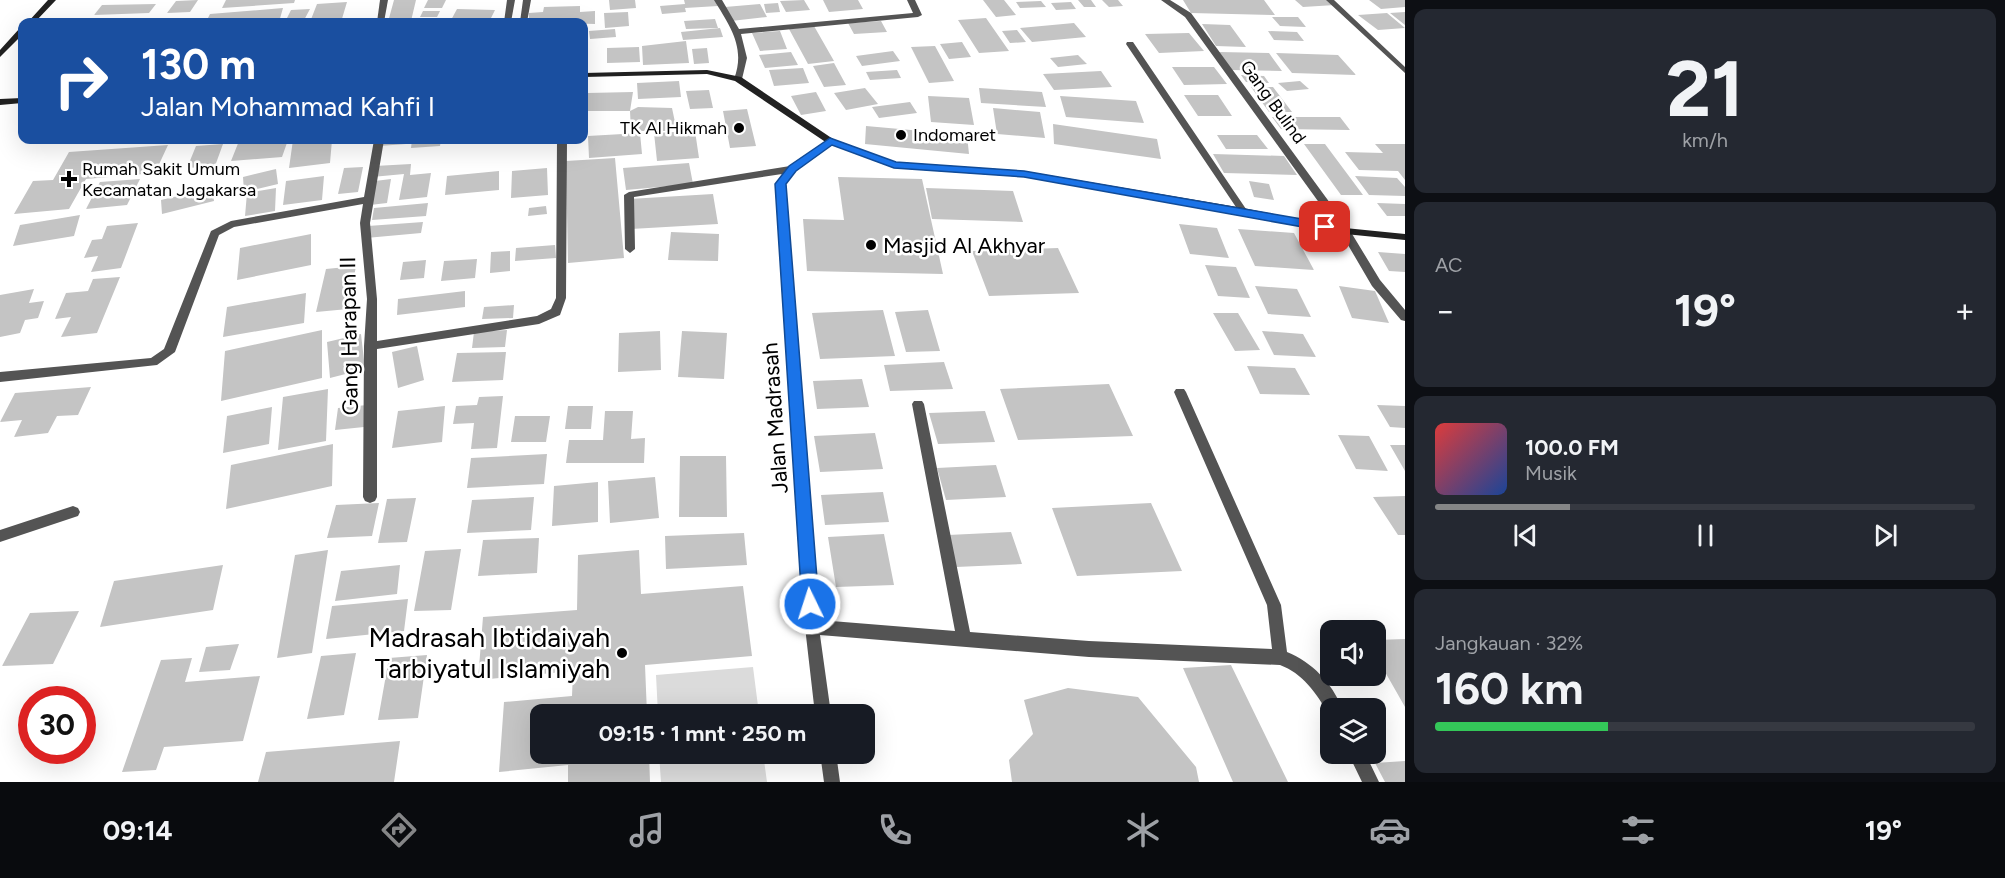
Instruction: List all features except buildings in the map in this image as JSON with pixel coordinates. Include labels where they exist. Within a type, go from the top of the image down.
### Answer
[{"type":"main road","points":[[35,18],[52,0]]},
{"type":"main road","points":[[0,55],[18,35]]},
{"type":"main road","points":[[588,75],[707,72],[738,79],[830,141],[894,165],[1024,174],[1243,211],[1345,231],[1405,237]]},
{"type":"main road","points":[[0,102],[18,101]]},
{"type":"street","points":[[381,18],[384,0]]},
{"type":"street","points":[[509,18],[511,0]]},
{"type":"street","points":[[525,18],[527,0]]},
{"type":"street","points":[[718,0],[745,51],[745,65],[738,79]]},
{"type":"street","points":[[735,32],[918,15],[911,0]]},
{"type":"street","name":"Gang Bulind","points":[[1165,0],[1188,15],[1345,231],[1376,283],[1405,317]]},
{"type":"street","points":[[1330,0],[1405,71]]},
{"type":"street","points":[[1130,44],[1243,211]]},
{"type":"street","points":[[630,249],[629,195],[792,169],[830,141]]},
{"type":"street","name":"Gang Harapan II","points":[[370,497],[372,299],[365,224],[367,200],[378,144]]},
{"type":"street","points":[[370,346],[539,320],[556,312],[561,298],[562,144]]},
{"type":"street","name":"Jalan Madrasah","points":[[792,169],[780,184],[812,627],[822,704]]},
{"type":"street","points":[[0,377],[153,362],[169,352],[215,233],[231,224],[367,200]]},
{"type":"street","points":[[1180,392],[1274,605],[1280,657]]},
{"type":"street","points":[[918,404],[964,639]]},
{"type":"street","points":[[0,536],[73,512]]},
{"type":"street","points":[[812,627],[1089,650],[1280,657],[1296,661],[1328,698]]},
{"type":"street","points":[[830,764],[832,782]]},
{"type":"street","points":[[1362,764],[1371,782]]},
{"type":"shaded area","points":[[753,667],[758,704],[657,704],[656,675]]},
{"type":"shaded area","points":[[660,764],[765,764],[767,782],[661,782]]},
{"type":"place","name":"TK Al Hikmah","points":[[739,128]]},
{"type":"place","name":"Indomaret","points":[[901,135]]},
{"type":"place","name":"Rumah Sakit Umum Kecamatan Jagakarsa","points":[[69,179]]},
{"type":"place","name":"Masjid Al Akhyar","points":[[871,245]]},
{"type":"place","name":"Madrasah Ibtidaiyah Tarbiyatul Islamiyah","points":[[622,653]]},
{"type":"route","points":[[810,604],[780,184],[787,173],[830,141],[894,165],[1024,174],[1325,227]]}]
